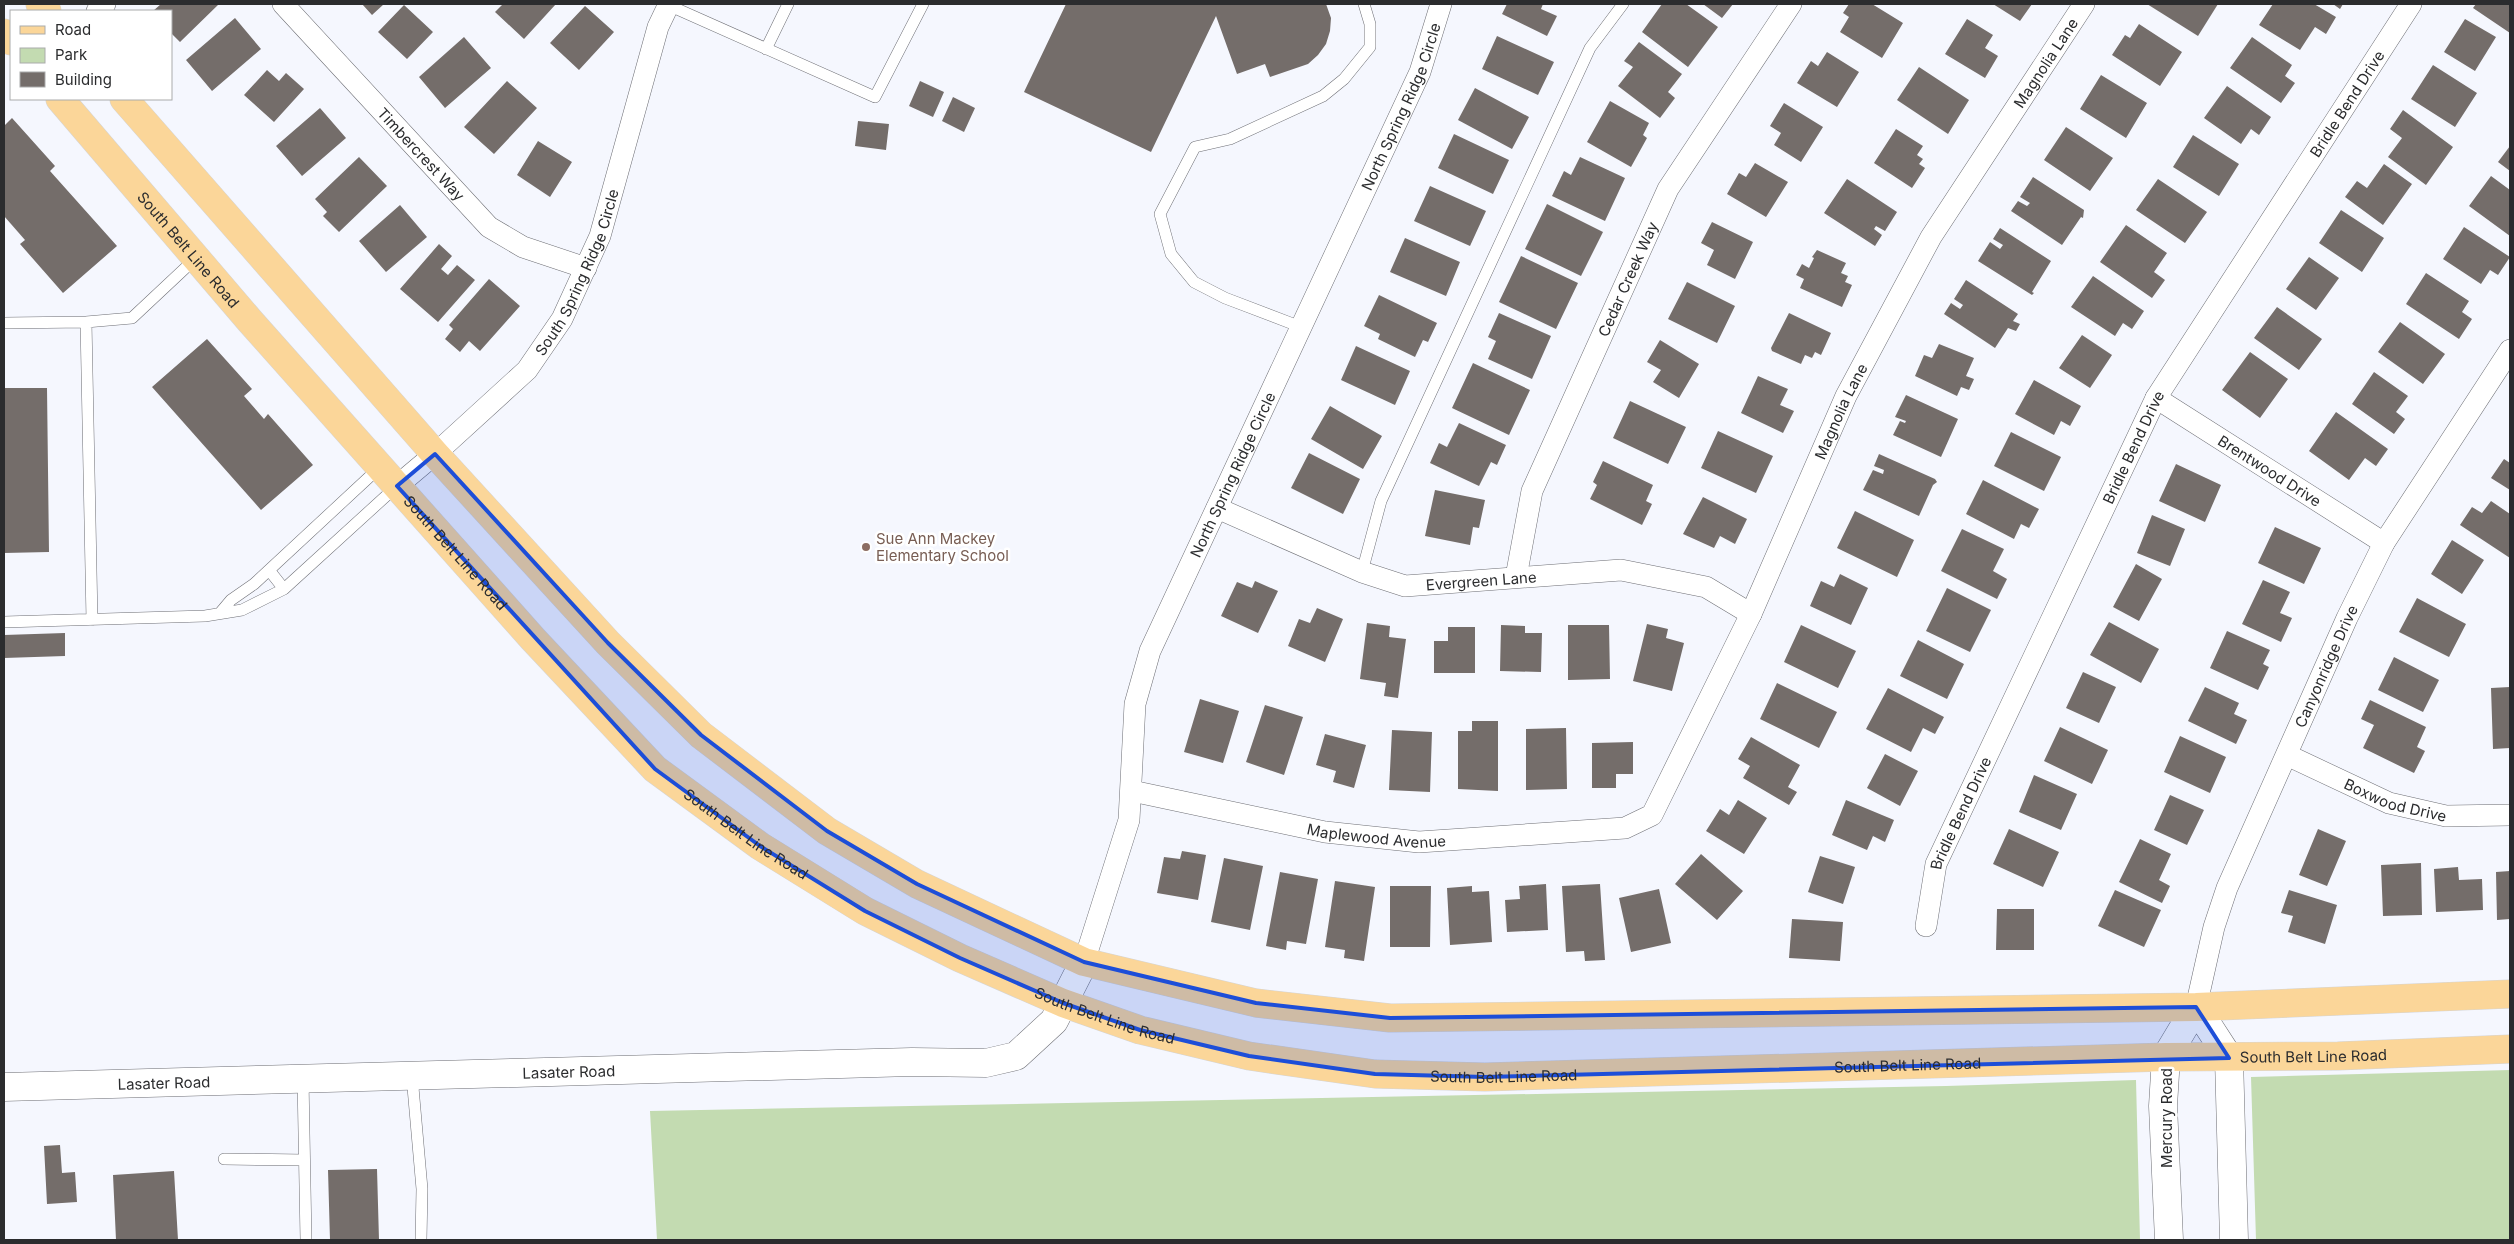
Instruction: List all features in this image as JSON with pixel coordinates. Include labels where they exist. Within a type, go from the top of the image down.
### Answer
[{"type":"main road","name":"South Belt Line Road","points":[[61,100],[196,258],[533,639],[655,769],[760,846],[865,911],[960,958],[1063,1003],[1140,1030],[1250,1056],[1375,1074],[1485,1077],[2510,1049]]},
{"type":"main road","points":[[125,100],[435,454],[608,643],[701,735],[827,831],[916,884],[1084,962],[1256,1003],[1390,1018],[2196,1007],[2510,994]]},
{"type":"street","name":"Timbercrest Way","points":[[283,4],[489,228],[523,247],[586,268]]},
{"type":"street","name":"South Spring Ridge Circle","points":[[389,476],[435,454],[527,370],[562,319],[600,236],[658,27],[667,4]]},
{"type":"street","name":"North Spring Ridge Circle","points":[[1084,962],[1130,820],[1135,704],[1150,651],[1420,72],[1441,4]]},
{"type":"street","name":"Cedar Creek Way","points":[[1516,577],[1532,491],[1668,189],[1791,4]]},
{"type":"street","name":"Magnolia Lane","points":[[1625,828],[1652,814],[1751,614],[1846,396],[1931,237],[2084,4]]},
{"type":"street","name":"Bridle Bend Drive","points":[[1926,926],[1936,864],[2156,398],[2411,4]]},
{"type":"street","name":"Canyonridge Drive","points":[[2196,1007],[2214,928],[2226,888],[2347,618],[2384,543],[2510,350]]},
{"type":"street","name":"Brentwood Drive","points":[[2156,398],[2384,543]]},
{"type":"street","name":"Evergreen Lane","points":[[1216,508],[1362,572],[1405,586],[1621,570],[1706,587],[1751,614]]},
{"type":"street","name":"Boxwood Drive","points":[[2287,755],[2389,803],[2446,816],[2510,816]]},
{"type":"street","name":"Maplewood Avenue","points":[[1132,791],[1325,832],[1419,842],[1625,828]]},
{"type":"street","name":"Lasater Road","points":[[4,1087],[912,1062],[986,1063],[1016,1056],[1054,1021],[1084,962]]},
{"type":"street","name":"Mercury Road","points":[[2169,1240],[2163,1106],[2166,1057],[2196,1007]]},
{"type":"street","points":[[2196,1007],[2229,1058],[2234,1240]]},
{"type":"lane","points":[[667,4],[874,97],[923,4]]},
{"type":"lane","points":[[766,49],[788,4]]},
{"type":"lane","points":[[1301,327],[1225,298],[1194,282],[1171,254],[1160,214],[1194,147],[1230,138],[1306,104],[1323,96],[1344,79],[1370,47],[1370,24],[1364,4]]},
{"type":"lane","points":[[1362,572],[1381,501],[1389,483],[1590,48],[1624,4]]},
{"type":"lane","points":[[4,323],[86,322],[132,318],[196,258]]},
{"type":"lane","points":[[86,322],[92,620]]},
{"type":"lane","points":[[220,613],[231,600],[389,476]]},
{"type":"lane","points":[[4,622],[205,616],[242,610],[284,589],[389,476]]},
{"type":"lane","points":[[269,570],[284,589]]},
{"type":"lane","points":[[412,1076],[422,1189],[421,1240]]},
{"type":"lane","points":[[303,1079],[306,1240]]},
{"type":"lane","points":[[224,1159],[304,1160]]},
{"type":"highlighted area","points":[[435,454],[608,643],[701,735],[827,831],[917,884],[1084,962],[1256,1003],[1390,1018],[2196,1007],[2229,1058],[1485,1077],[1375,1074],[1249,1056],[1140,1030],[1063,1003],[960,958],[865,911],[760,846],[655,769],[397,486]]},
{"type":"green space","points":[[2510,1070],[2510,1240],[2256,1240],[2251,1077]]},
{"type":"green space","points":[[2136,1080],[2140,1240],[657,1240],[650,1111],[1946,1086]]},
{"type":"building","points":[[161,4],[219,4],[180,42],[172,34],[172,10],[154,10]]},
{"type":"building","points":[[362,4],[384,4],[372,15]]},
{"type":"building","points":[[503,4],[556,4],[524,39],[495,12]]},
{"type":"building","points":[[1066,4],[1326,4],[1331,18],[1330,31],[1326,44],[1308,64],[1270,77],[1265,64],[1237,74],[1216,16],[1151,152],[1024,92]]},
{"type":"building","points":[[1507,4],[1543,4],[1541,9],[1557,16],[1547,36],[1502,14]]},
{"type":"building","points":[[1662,4],[1686,4],[1718,27],[1688,67],[1642,32]]},
{"type":"building","points":[[1703,4],[1733,4],[1722,18]]},
{"type":"building","points":[[1849,4],[1872,4],[1903,23],[1882,58],[1840,32],[1849,17],[1843,13]]},
{"type":"building","points":[[1993,4],[2032,4],[2020,21]]},
{"type":"building","points":[[2147,4],[2218,4],[2198,36]]},
{"type":"building","points":[[2273,4],[2314,4],[2336,17],[2326,34],[2315,27],[2300,50],[2259,25]]},
{"type":"building","points":[[2333,4],[2343,4],[2340,9]]},
{"type":"building","points":[[2476,4],[2510,4],[2510,33],[2473,8]]},
{"type":"building","points":[[404,5],[433,32],[407,59],[378,32]]},
{"type":"building","points":[[585,6],[614,32],[579,70],[550,43]]},
{"type":"building","points":[[235,18],[261,49],[212,91],[186,60]]},
{"type":"building","points":[[1967,19],[1993,35],[1985,48],[1998,56],[1985,78],[1945,54]]},
{"type":"building","points":[[2465,19],[2496,37],[2475,71],[2444,52]]},
{"type":"building","points":[[2139,24],[2182,52],[2160,86],[2112,55],[2125,35],[2130,38]]},
{"type":"building","points":[[1497,36],[1554,62],[1538,95],[1482,69]]},
{"type":"building","points":[[464,37],[491,68],[445,108],[419,77]]},
{"type":"building","points":[[2252,37],[2292,65],[2285,76],[2295,83],[2281,103],[2230,68]]},
{"type":"building","points":[[1639,42],[1682,74],[1668,92],[1675,98],[1660,118],[1618,86],[1633,67],[1624,61]]},
{"type":"building","points":[[1827,52],[1859,72],[1837,107],[1797,83],[1811,61],[1818,66]]},
{"type":"building","points":[[2433,65],[2477,93],[2455,127],[2411,99]]},
{"type":"building","points":[[1919,67],[1969,100],[1948,134],[1897,100]]},
{"type":"building","points":[[267,70],[279,81],[286,73],[304,89],[274,122],[244,95]]},
{"type":"building","points":[[2101,75],[2147,103],[2126,138],[2080,109]]},
{"type":"building","points":[[507,81],[537,108],[494,154],[464,127]]},
{"type":"building","points":[[920,81],[944,92],[933,117],[909,106]]},
{"type":"building","points":[[2227,86],[2271,117],[2259,135],[2251,129],[2241,144],[2204,118]]},
{"type":"building","points":[[1475,88],[1529,117],[1512,149],[1458,120]]},
{"type":"building","points":[[953,97],[975,108],[964,132],[942,121]]},
{"type":"building","points":[[1610,101],[1649,123],[1643,135],[1647,138],[1631,167],[1587,142]]},
{"type":"building","points":[[1784,103],[1823,127],[1801,162],[1774,145],[1781,133],[1770,126]]},
{"type":"building","points":[[320,108],[346,138],[302,176],[276,146]]},
{"type":"building","points":[[2403,110],[2453,147],[2426,185],[2388,157],[2402,138],[2390,129]]},
{"type":"building","points":[[12,118],[55,166],[50,171],[117,246],[63,293],[20,244],[25,240],[4,216],[4,126]]},
{"type":"building","points":[[858,121],[889,124],[886,150],[855,146]]},
{"type":"building","points":[[2066,127],[2113,158],[2090,191],[2044,160]]},
{"type":"building","points":[[1896,129],[1923,146],[1917,155],[1923,159],[1919,164],[1925,168],[1912,188],[1874,163]]},
{"type":"building","points":[[1454,134],[1509,160],[1493,194],[1438,168]]},
{"type":"building","points":[[2193,135],[2239,164],[2219,196],[2173,167]]},
{"type":"building","points":[[538,141],[572,162],[550,197],[517,175]]},
{"type":"building","points":[[2510,146],[2510,171],[2498,162]]},
{"type":"building","points":[[359,157],[387,186],[339,232],[323,216],[327,212],[315,199]]},
{"type":"building","points":[[1580,157],[1625,178],[1605,221],[1552,196],[1564,171],[1571,175]]},
{"type":"building","points":[[1755,163],[1788,182],[1766,217],[1727,194],[1739,173],[1746,177]]},
{"type":"building","points":[[2384,164],[2412,184],[2383,225],[2345,197],[2357,181],[2367,188]]},
{"type":"building","points":[[2491,176],[2510,190],[2510,236],[2469,206]]},
{"type":"building","points":[[2033,177],[2084,210],[2083,218],[2081,217],[2062,245],[2011,211],[2018,201],[2027,206],[2030,203],[2020,197]]},
{"type":"building","points":[[1847,179],[1897,212],[1885,231],[1876,226],[1874,229],[1882,235],[1875,246],[1824,213]]},
{"type":"building","points":[[2158,179],[2207,212],[2185,243],[2136,210]]},
{"type":"building","points":[[1430,186],[1486,211],[1470,246],[1414,221]]},
{"type":"building","points":[[1547,204],[1603,232],[1581,276],[1525,249]]},
{"type":"building","points":[[400,205],[427,237],[386,272],[359,241]]},
{"type":"building","points":[[2341,210],[2384,238],[2362,272],[2319,243]]},
{"type":"building","points":[[1712,222],[1753,242],[1735,279],[1707,265],[1714,250],[1701,243]]},
{"type":"building","points":[[2126,225],[2167,253],[2154,272],[2165,280],[2152,298],[2100,262]]},
{"type":"building","points":[[2464,227],[2510,257],[2498,275],[2490,270],[2481,284],[2443,259]]},
{"type":"building","points":[[2000,228],[2051,261],[2032,295],[1978,261],[1990,242],[2000,249],[2003,245],[1993,239]]},
{"type":"building","points":[[1405,238],[1460,262],[1446,296],[1390,272]]},
{"type":"building","points":[[439,244],[452,256],[441,269],[448,275],[457,265],[475,280],[438,322],[400,289]]},
{"type":"building","points":[[1817,250],[1846,263],[1841,273],[1848,276],[1845,282],[1852,285],[1842,307],[1800,288],[1804,279],[1796,275],[1802,264],[1809,268],[1814,258],[1812,257]]},
{"type":"building","points":[[1521,256],[1578,283],[1556,329],[1499,302]]},
{"type":"building","points":[[2309,257],[2339,278],[2316,310],[2286,289]]},
{"type":"building","points":[[2426,273],[2469,301],[2462,312],[2472,319],[2459,339],[2406,304]]},
{"type":"building","points":[[2093,276],[2144,311],[2132,329],[2123,323],[2115,336],[2071,307]]},
{"type":"building","points":[[489,279],[520,306],[480,351],[469,341],[460,352],[445,339],[453,329],[449,325]]},
{"type":"building","points":[[1966,280],[2018,314],[2013,321],[2020,324],[2016,331],[2008,328],[1995,348],[1944,314],[1951,303],[1960,309],[1963,305],[1954,299]]},
{"type":"building","points":[[1687,282],[1735,306],[1717,343],[1668,319]]},
{"type":"building","points":[[1379,295],[1437,323],[1428,342],[1423,340],[1415,357],[1378,339],[1380,334],[1364,326]]},
{"type":"building","points":[[2277,307],[2322,339],[2299,370],[2254,338]]},
{"type":"building","points":[[1499,313],[1551,336],[1532,379],[1488,359],[1496,341],[1488,337]]},
{"type":"building","points":[[1789,313],[1831,333],[1821,355],[1815,352],[1812,358],[1805,355],[1801,364],[1772,351],[1771,348]]},
{"type":"building","points":[[2400,322],[2445,354],[2423,384],[2378,352]]},
{"type":"building","points":[[2082,335],[2112,355],[2090,388],[2059,368]]},
{"type":"building","points":[[207,339],[252,389],[244,396],[264,419],[268,414],[313,465],[261,510],[152,387]]},
{"type":"building","points":[[1660,340],[1699,364],[1679,398],[1653,382],[1661,370],[1647,362]]},
{"type":"building","points":[[1939,344],[1974,358],[1966,376],[1974,379],[1969,390],[1961,387],[1957,396],[1915,376],[1924,355],[1932,358]]},
{"type":"building","points":[[1356,346],[1410,371],[1395,405],[1341,380]]},
{"type":"building","points":[[2250,352],[2288,379],[2260,418],[2222,390]]},
{"type":"building","points":[[1473,363],[1530,390],[1509,435],[1452,408]]},
{"type":"building","points":[[2374,372],[2408,396],[2396,412],[2405,419],[2394,434],[2352,404]]},
{"type":"building","points":[[1758,376],[1788,389],[1780,405],[1794,411],[1783,433],[1741,413]]},
{"type":"building","points":[[2034,380],[2081,406],[2070,426],[2061,421],[2054,435],[2015,414]]},
{"type":"building","points":[[4,388],[47,388],[49,552],[4,553]]},
{"type":"building","points":[[1906,395],[1958,419],[1941,457],[1893,435],[1900,421],[1905,423],[1906,421],[1895,417]]},
{"type":"building","points":[[1630,401],[1686,427],[1668,464],[1613,438]]},
{"type":"building","points":[[1330,406],[1382,436],[1363,469],[1311,439]]},
{"type":"building","points":[[2336,412],[2388,449],[2376,466],[2365,458],[2349,480],[2309,451]]},
{"type":"building","points":[[1459,423],[1506,445],[1497,465],[1491,462],[1479,486],[1430,463],[1439,443],[1447,447]]},
{"type":"building","points":[[1718,431],[1773,456],[1756,493],[1701,468]]},
{"type":"building","points":[[2011,432],[2061,457],[2044,491],[1994,466]]},
{"type":"building","points":[[1309,453],[1360,479],[1343,514],[1291,488]]},
{"type":"building","points":[[1879,454],[1935,479],[1937,482],[1933,485],[1919,516],[1863,490],[1873,470],[1883,474],[1884,470],[1874,466]]},
{"type":"building","points":[[2504,459],[2510,463],[2510,490],[2491,478]]},
{"type":"building","points":[[1603,461],[1653,485],[1646,501],[1652,504],[1642,525],[1590,499],[1597,485],[1593,482]]},
{"type":"building","points":[[2176,464],[2221,485],[2205,522],[2159,501]]},
{"type":"building","points":[[1983,480],[2039,509],[2029,528],[2021,524],[2014,539],[1966,514]]},
{"type":"building","points":[[1435,490],[1485,500],[1479,528],[1473,527],[1470,545],[1425,536]]},
{"type":"building","points":[[1703,497],[1747,519],[1735,544],[1720,536],[1714,548],[1683,534]]},
{"type":"building","points":[[2491,501],[2510,514],[2510,558],[2460,525],[2472,507],[2482,513]]},
{"type":"building","points":[[1855,511],[1914,540],[1897,577],[1837,548]]},
{"type":"building","points":[[2152,515],[2185,529],[2170,566],[2137,553]]},
{"type":"building","points":[[2275,527],[2321,548],[2304,584],[2258,563]]},
{"type":"building","points":[[1962,529],[2004,549],[1993,571],[2007,579],[1997,599],[1941,571]]},
{"type":"building","points":[[2452,540],[2484,560],[2462,594],[2431,574]]},
{"type":"building","points":[[2136,564],[2162,579],[2139,621],[2113,607]]},
{"type":"building","points":[[1840,574],[1868,588],[1851,625],[1810,606],[1821,581],[1834,587]]},
{"type":"building","points":[[2263,580],[2290,592],[2280,613],[2292,618],[2281,642],[2242,624]]},
{"type":"building","points":[[1255,581],[1278,591],[1258,633],[1221,616],[1237,582],[1252,588]]},
{"type":"building","points":[[1947,588],[1991,610],[1970,652],[1926,631]]},
{"type":"building","points":[[2417,598],[2466,624],[2449,657],[2399,632]]},
{"type":"building","points":[[1317,608],[1343,619],[1325,662],[1288,646],[1299,619],[1310,623]]},
{"type":"building","points":[[2109,622],[2159,649],[2141,683],[2090,655]]},
{"type":"building","points":[[1367,623],[1390,626],[1389,637],[1406,639],[1398,698],[1384,696],[1386,683],[1360,679]]},
{"type":"building","points":[[1647,624],[1668,629],[1666,638],[1684,643],[1672,691],[1633,681]]},
{"type":"building","points":[[1501,625],[1525,626],[1525,633],[1542,633],[1541,672],[1500,671]]},
{"type":"building","points":[[1568,625],[1609,625],[1610,679],[1568,680]]},
{"type":"building","points":[[1801,625],[1856,651],[1838,688],[1784,662]]},
{"type":"building","points":[[1448,627],[1475,627],[1475,673],[1434,673],[1434,641],[1448,641]]},
{"type":"building","points":[[2227,631],[2270,650],[2263,664],[2269,667],[2258,690],[2210,668]]},
{"type":"building","points":[[65,633],[65,656],[4,658],[4,635]]},
{"type":"building","points":[[1918,640],[1964,664],[1947,699],[1900,676]]},
{"type":"building","points":[[2394,657],[2439,680],[2423,712],[2378,690]]},
{"type":"building","points":[[2083,672],[2116,687],[2099,723],[2066,708]]},
{"type":"building","points":[[1777,683],[1837,712],[1819,748],[1760,719]]},
{"type":"building","points":[[2205,687],[2239,703],[2234,714],[2247,720],[2236,744],[2188,721]]},
{"type":"building","points":[[2510,687],[2510,748],[2493,749],[2491,688]]},
{"type":"building","points":[[1888,688],[1944,717],[1935,734],[1923,728],[1911,752],[1866,729]]},
{"type":"building","points":[[1200,699],[1239,711],[1223,763],[1184,752]]},
{"type":"building","points":[[2370,700],[2426,727],[2417,747],[2425,751],[2414,773],[2363,748],[2374,725],[2361,719]]},
{"type":"building","points":[[1265,705],[1303,717],[1284,775],[1246,762]]},
{"type":"building","points":[[1472,721],[1498,721],[1498,791],[1458,789],[1458,731],[1472,731]]},
{"type":"building","points":[[2060,727],[2108,750],[2092,784],[2044,761]]},
{"type":"building","points":[[1566,728],[1567,789],[1526,790],[1526,729]]},
{"type":"building","points":[[1392,730],[1432,732],[1430,792],[1389,790]]},
{"type":"building","points":[[1325,734],[1366,745],[1354,788],[1333,782],[1336,771],[1316,765]]},
{"type":"building","points":[[2180,736],[2226,757],[2210,793],[2164,772]]},
{"type":"building","points":[[1751,737],[1800,765],[1788,787],[1797,792],[1789,805],[1743,778],[1750,766],[1738,759]]},
{"type":"building","points":[[1633,742],[1633,774],[1616,774],[1616,788],[1592,788],[1592,743]]},
{"type":"building","points":[[1885,754],[1918,771],[1900,806],[1867,788]]},
{"type":"building","points":[[2034,775],[2077,794],[2061,830],[2019,812]]},
{"type":"building","points":[[2170,795],[2204,810],[2187,845],[2154,830]]},
{"type":"building","points":[[1738,800],[1767,818],[1744,854],[1706,831],[1720,809],[1729,815]]},
{"type":"building","points":[[1846,800],[1894,820],[1885,842],[1873,836],[1867,850],[1832,835]]},
{"type":"building","points":[[2009,829],[2059,852],[2043,887],[1993,864]]},
{"type":"building","points":[[2318,829],[2346,841],[2327,886],[2299,875]]},
{"type":"building","points":[[2140,839],[2171,854],[2159,880],[2170,886],[2162,903],[2119,882]]},
{"type":"building","points":[[1182,851],[1206,855],[1198,900],[1157,893],[1164,857],[1180,859]]},
{"type":"building","points":[[1701,854],[1743,891],[1717,920],[1675,884]]},
{"type":"building","points":[[1820,856],[1855,867],[1843,904],[1808,892]]},
{"type":"building","points":[[1224,858],[1263,866],[1250,930],[1211,922]]},
{"type":"building","points":[[2421,863],[2422,915],[2383,916],[2381,865]]},
{"type":"building","points":[[2458,867],[2459,880],[2482,879],[2483,910],[2436,912],[2434,869]]},
{"type":"building","points":[[2510,871],[2510,919],[2497,920],[2496,872]]},
{"type":"building","points":[[1280,872],[1318,879],[1306,944],[1287,941],[1286,950],[1266,946]]},
{"type":"building","points":[[1335,881],[1375,887],[1364,961],[1344,958],[1345,950],[1325,947]]},
{"type":"building","points":[[1546,884],[1548,930],[1507,932],[1505,900],[1520,899],[1519,886]]},
{"type":"building","points":[[1600,884],[1605,960],[1585,961],[1584,951],[1566,952],[1562,886]]},
{"type":"building","points":[[1390,886],[1431,886],[1430,947],[1390,947]]},
{"type":"building","points":[[1472,886],[1472,892],[1489,891],[1492,942],[1450,945],[1447,888]]},
{"type":"building","points":[[1659,889],[1671,943],[1631,952],[1619,898]]},
{"type":"building","points":[[2115,890],[2161,910],[2144,947],[2098,926]]},
{"type":"building","points":[[2289,890],[2337,905],[2325,944],[2288,932],[2293,916],[2281,913]]},
{"type":"building","points":[[1997,909],[2034,909],[2034,950],[1996,950]]},
{"type":"building","points":[[1792,919],[1843,922],[1840,961],[1789,958]]},
{"type":"building","points":[[60,1145],[62,1173],[75,1172],[77,1202],[47,1204],[44,1146]]},
{"type":"building","points":[[377,1169],[379,1240],[330,1240],[328,1170]]},
{"type":"building","points":[[174,1171],[178,1240],[116,1240],[113,1175]]},
{"type":"place","name":"Sue Ann Mackey Elementary School","points":[[866,547]]}]
